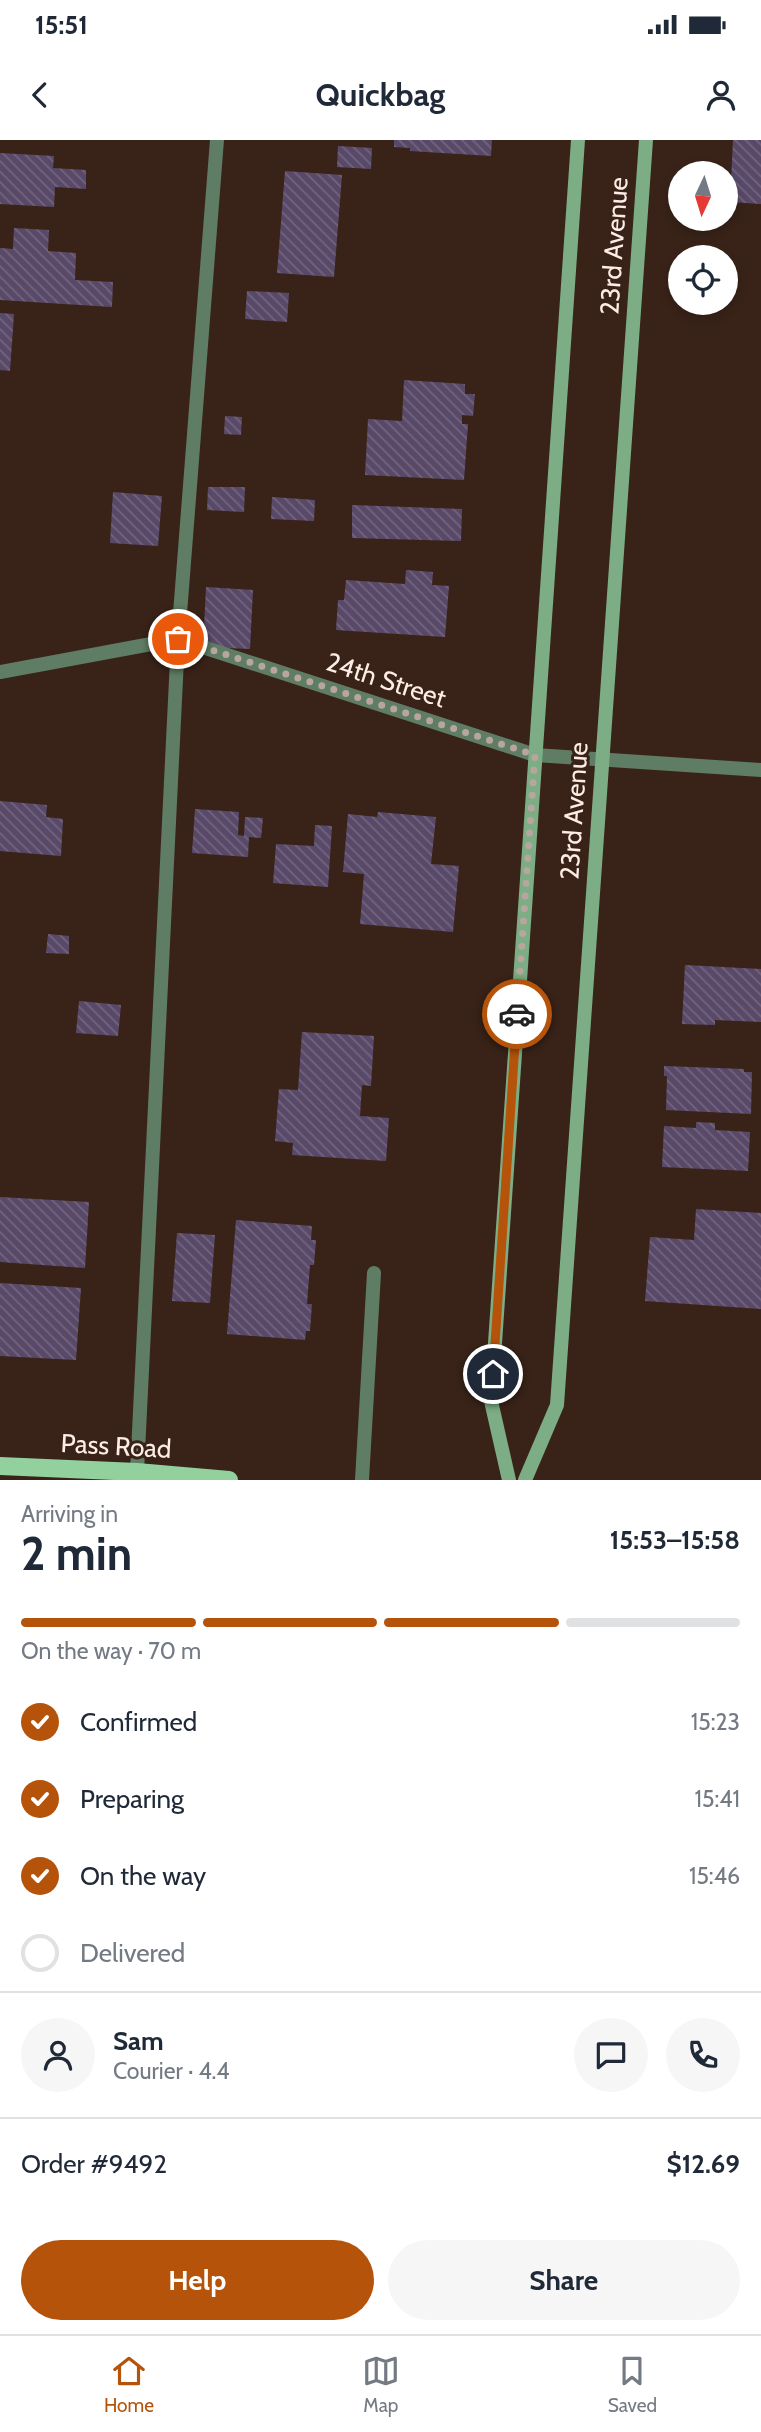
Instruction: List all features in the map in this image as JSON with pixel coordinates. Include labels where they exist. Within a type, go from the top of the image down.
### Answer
[{"type":"main road","name":"Pass Road","points":[[0,1466],[136,1472],[229,1480]]},
{"type":"street","points":[[136,1472],[178,639],[217,140]]},
{"type":"street","name":"23rd Avenue","points":[[509,1480],[491,1401],[578,140]]},
{"type":"street","name":"23rd Avenue","points":[[525,1480],[557,1405],[646,140]]},
{"type":"street","name":"24th Street","points":[[0,672],[178,639],[535,755],[761,770]]},
{"type":"street","points":[[362,1480],[374,1273]]},
{"type":"building","points":[[394,140],[492,140],[491,156],[410,151],[410,148],[394,147]]},
{"type":"building","points":[[733,140],[761,140],[761,204],[738,203],[738,161],[732,161]]},
{"type":"building","points":[[338,146],[372,148],[371,169],[337,167]]},
{"type":"building","points":[[0,153],[54,156],[53,168],[86,170],[86,189],[55,187],[54,207],[0,204]]},
{"type":"building","points":[[285,171],[342,175],[334,277],[277,273]]},
{"type":"building","points":[[14,228],[49,230],[48,251],[76,253],[75,280],[113,282],[112,307],[0,300],[0,248],[13,249]]},
{"type":"building","points":[[247,291],[289,293],[287,322],[245,319]]},
{"type":"building","points":[[0,313],[14,314],[10,371],[0,370]]},
{"type":"building","points":[[404,380],[465,384],[465,394],[475,394],[473,416],[462,415],[462,424],[468,424],[464,480],[365,475],[368,419],[402,421]]},
{"type":"building","points":[[225,416],[242,417],[241,435],[224,434]]},
{"type":"building","points":[[208,487],[245,487],[244,512],[207,510]]},
{"type":"building","points":[[113,492],[162,496],[158,546],[110,543]]},
{"type":"building","points":[[272,497],[315,500],[314,521],[271,519]]},
{"type":"building","points":[[352,505],[462,509],[461,541],[352,538]]},
{"type":"building","points":[[406,570],[433,572],[432,585],[449,586],[445,637],[336,630],[338,600],[344,600],[346,580],[405,584]]},
{"type":"building","points":[[206,587],[253,590],[250,649],[203,647]]},
{"type":"building","points":[[0,801],[47,805],[46,817],[63,819],[61,856],[0,851]]},
{"type":"building","points":[[195,809],[239,812],[238,835],[244,836],[245,817],[263,818],[261,838],[249,837],[248,857],[192,853]]},
{"type":"building","points":[[378,812],[436,817],[431,864],[459,866],[453,932],[360,924],[364,874],[343,872],[348,814],[377,817]]},
{"type":"building","points":[[315,825],[332,826],[328,887],[273,883],[276,844],[314,846]]},
{"type":"building","points":[[48,934],[69,936],[69,954],[46,953]]},
{"type":"building","points":[[685,965],[761,969],[761,1022],[715,1020],[715,1025],[682,1024]]},
{"type":"building","points":[[79,1001],[121,1005],[118,1036],[76,1033]]},
{"type":"building","points":[[302,1032],[374,1036],[371,1086],[362,1085],[360,1116],[389,1118],[386,1161],[292,1155],[293,1143],[275,1141],[279,1089],[298,1090]]},
{"type":"building","points":[[664,1066],[744,1069],[744,1072],[752,1072],[751,1114],[666,1110],[667,1076],[664,1076]]},
{"type":"building","points":[[696,1122],[715,1123],[715,1130],[750,1132],[748,1171],[662,1167],[664,1126],[696,1128]]},
{"type":"building","points":[[0,1197],[89,1202],[85,1268],[0,1262]]},
{"type":"building","points":[[696,1209],[761,1213],[761,1309],[645,1301],[650,1237],[694,1240]]},
{"type":"building","points":[[236,1220],[312,1226],[311,1240],[316,1240],[314,1265],[310,1265],[307,1304],[312,1304],[310,1331],[306,1331],[305,1340],[227,1334]]},
{"type":"building","points":[[177,1233],[215,1235],[210,1303],[172,1301]]},
{"type":"building","points":[[0,1283],[81,1288],[76,1360],[0,1356]]},
{"type":"way so far","points":[[178,639],[535,755],[517,1014]]},
{"type":"route","points":[[493,1374],[517,1014]]}]
